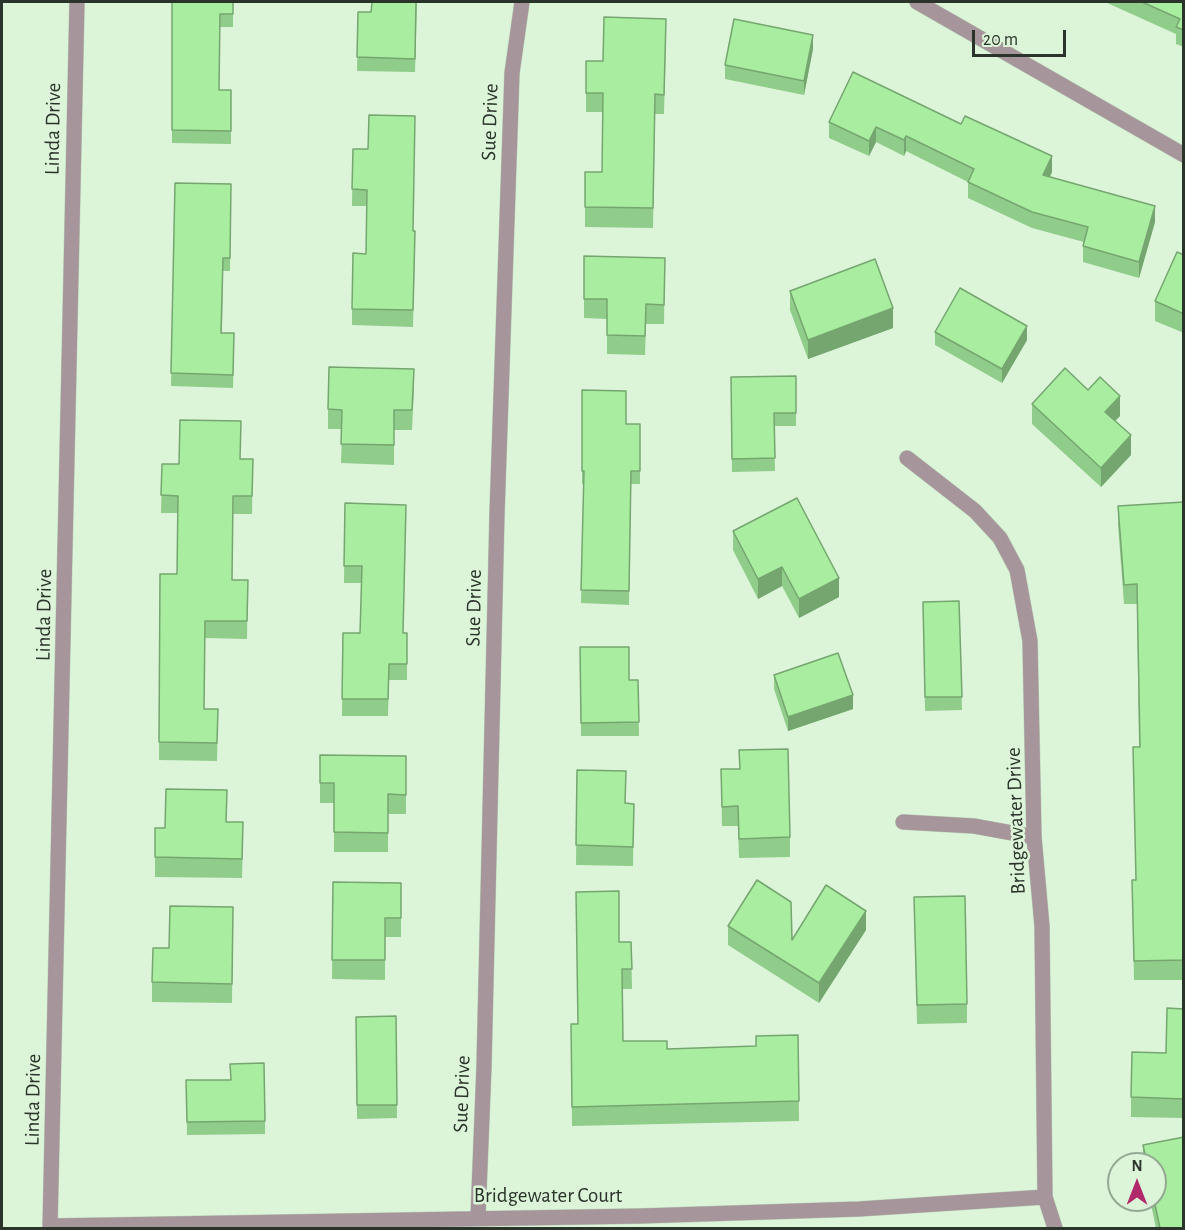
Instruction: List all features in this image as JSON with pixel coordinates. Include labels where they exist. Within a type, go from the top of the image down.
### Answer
[{"type":"street","name":"Linda Drive","points":[[51,1227],[77,2]]},
{"type":"street","name":"Sue Drive","points":[[478,1217],[511,97],[522,2]]},
{"type":"street","points":[[917,2],[1184,155]]},
{"type":"street","name":"Bridgewater Drive","points":[[907,458],[975,511],[1000,538],[1017,570],[1030,641],[1034,837],[1042,926],[1045,1197],[1055,1228]]},
{"type":"street","points":[[903,822],[974,826],[1034,837]]},
{"type":"street","name":"Bridgewater Court","points":[[51,1227],[478,1217],[641,1216],[848,1209],[1045,1197]]},
{"type":"building","points":[[172,2],[233,2],[233,14],[220,14],[219,90],[231,90],[231,131],[172,130]]},
{"type":"building","points":[[372,2],[416,2],[415,59],[357,57],[358,12],[371,12]]},
{"type":"building","points":[[1142,2],[1184,2],[1184,30],[1176,27],[1180,19]]},
{"type":"building","points":[[604,17],[666,19],[664,95],[655,94],[653,208],[585,207],[585,172],[602,172],[603,93],[586,93],[586,61],[603,61]]},
{"type":"building","points":[[734,19],[813,35],[804,81],[725,65]]},
{"type":"building","points":[[853,72],[961,124],[965,116],[1052,156],[1043,175],[1155,206],[1139,262],[1083,246],[1088,227],[1032,212],[968,182],[974,169],[906,136],[904,140],[876,127],[869,141],[829,122]]},
{"type":"building","points":[[369,115],[415,116],[413,310],[352,309],[353,253],[366,254],[367,190],[352,189],[353,149],[368,149]]},
{"type":"building","points":[[175,183],[231,184],[230,258],[223,258],[221,333],[234,333],[233,375],[171,373]]},
{"type":"building","points":[[1177,252],[1184,255],[1184,314],[1155,301]]},
{"type":"building","points":[[584,256],[665,258],[664,305],[646,304],[645,336],[607,335],[607,299],[584,299]]},
{"type":"building","points":[[875,259],[893,308],[808,340],[790,291]]},
{"type":"building","points":[[960,288],[1027,326],[1002,369],[935,332]]},
{"type":"building","points":[[329,367],[414,369],[412,410],[394,410],[394,445],[341,444],[342,410],[328,409]]},
{"type":"building","points":[[1065,368],[1088,390],[1100,377],[1120,396],[1105,412],[1131,435],[1101,468],[1032,404]]},
{"type":"building","points":[[796,376],[796,413],[774,413],[775,458],[732,459],[731,377]]},
{"type":"building","points":[[582,390],[626,391],[626,424],[640,424],[640,471],[631,471],[629,591],[581,590],[584,471],[582,471]]},
{"type":"building","points":[[180,420],[241,421],[240,459],[253,459],[252,496],[233,496],[232,580],[248,580],[247,621],[205,621],[204,709],[218,709],[217,743],[159,742],[160,574],[177,574],[178,496],[161,495],[162,464],[179,464]]},
{"type":"building","points":[[797,498],[839,578],[799,599],[782,567],[758,579],[733,531]]},
{"type":"building","points":[[1184,502],[1184,960],[1134,961],[1132,880],[1136,880],[1133,747],[1140,747],[1137,584],[1124,585],[1118,506]]},
{"type":"building","points":[[345,503],[406,505],[403,633],[407,633],[407,664],[389,664],[388,699],[342,699],[343,633],[360,633],[362,566],[344,566]]},
{"type":"building","points":[[959,601],[962,697],[925,697],[923,602]]},
{"type":"building","points":[[580,647],[629,647],[629,680],[638,680],[639,722],[581,723]]},
{"type":"building","points":[[838,653],[853,695],[788,717],[774,675]]},
{"type":"building","points":[[788,749],[790,837],[739,839],[738,806],[722,807],[721,769],[740,769],[739,750]]},
{"type":"building","points":[[320,755],[406,756],[406,795],[388,794],[388,833],[334,832],[334,783],[320,783]]},
{"type":"building","points":[[577,770],[626,771],[625,803],[634,804],[633,847],[576,845]]},
{"type":"building","points":[[166,789],[227,790],[226,822],[243,822],[242,859],[155,857],[155,828],[165,828]]},
{"type":"building","points":[[757,880],[791,902],[792,940],[826,885],[866,911],[819,983],[728,926]]},
{"type":"building","points":[[333,882],[401,883],[401,918],[385,918],[385,960],[332,960]]},
{"type":"building","points":[[619,891],[619,942],[631,942],[632,969],[622,969],[623,1041],[667,1041],[667,1049],[756,1046],[756,1036],[798,1035],[799,1101],[572,1107],[571,1024],[578,1024],[576,892]]},
{"type":"building","points":[[965,896],[967,1004],[917,1005],[914,897]]},
{"type":"building","points":[[170,906],[233,907],[232,984],[152,982],[153,948],[169,948]]},
{"type":"building","points":[[1167,1008],[1184,1009],[1184,1099],[1131,1097],[1132,1052],[1166,1053]]},
{"type":"building","points":[[396,1016],[397,1105],[357,1105],[356,1017]]},
{"type":"building","points":[[264,1063],[265,1121],[187,1122],[186,1080],[231,1080],[230,1064]]},
{"type":"building","points":[[1184,1137],[1184,1228],[1160,1228],[1157,1212],[1167,1212],[1167,1152],[1144,1152],[1143,1145]]}]
